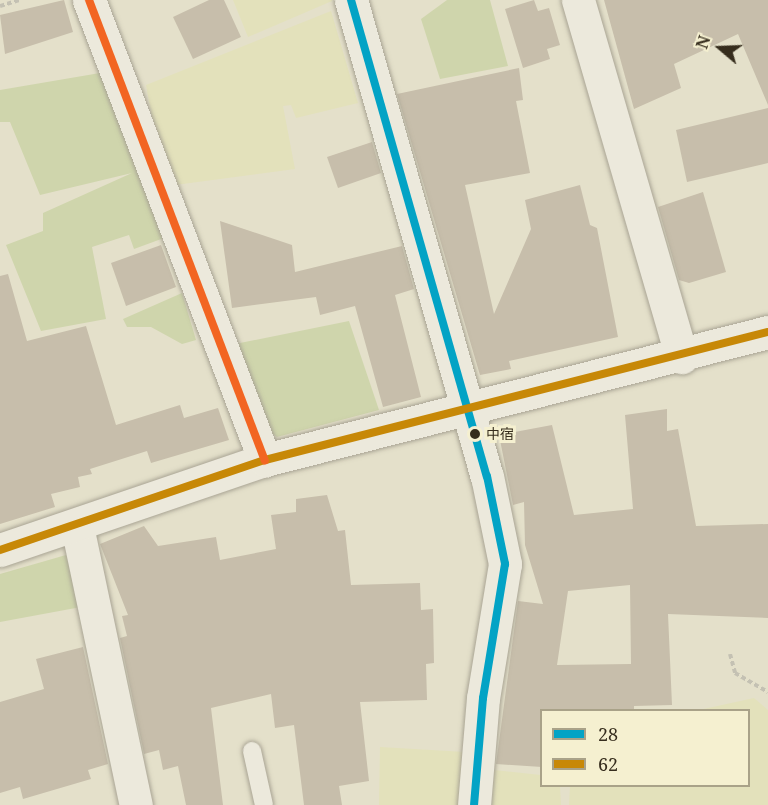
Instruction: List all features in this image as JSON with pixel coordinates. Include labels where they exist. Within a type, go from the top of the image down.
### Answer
[{"type":"street","points":[[89,0],[264,460]]},
{"type":"street","points":[[351,0],[466,408],[505,564],[483,698],[474,805]]},
{"type":"street","points":[[578,0],[682,357]]},
{"type":"street","points":[[0,550],[78,526],[264,460],[466,408],[682,357],[768,332]]},
{"type":"street","points":[[78,526],[136,805]]},
{"type":"lane","points":[[252,751],[264,805]]},
{"type":"path","points":[[0,6],[20,0]]},
{"type":"path","points":[[730,654],[735,673],[768,692]]},
{"type":"shaded area","points":[[233,0],[332,0],[332,1],[248,37]]},
{"type":"shaded area","points":[[331,11],[358,103],[296,118],[291,105],[283,106],[295,169],[175,185],[154,129],[146,85]]},
{"type":"shaded area","points":[[754,698],[768,710],[768,805],[569,805],[570,787],[750,787],[750,709],[704,709]]},
{"type":"shaded area","points":[[380,747],[465,752],[462,805],[379,805]]},
{"type":"shaded area","points":[[494,770],[540,775],[540,787],[560,787],[561,805],[492,805]]},
{"type":"green space","points":[[447,0],[490,0],[508,66],[440,79],[421,19]]},
{"type":"green space","points":[[100,73],[164,238],[134,249],[129,235],[92,247],[106,319],[41,331],[6,245],[43,231],[43,213],[132,173],[40,195],[10,122],[0,122],[0,90]]},
{"type":"green space","points":[[182,293],[196,340],[182,344],[151,327],[127,327],[123,319]]},
{"type":"green space","points":[[349,321],[379,410],[277,437],[268,430],[235,344]]},
{"type":"green space","points":[[66,555],[81,607],[0,622],[0,574]]},
{"type":"building","points":[[64,0],[73,32],[5,54],[0,15]]},
{"type":"building","points":[[209,0],[224,0],[241,37],[193,59],[173,17]]},
{"type":"building","points":[[534,0],[538,11],[549,8],[560,45],[547,49],[550,59],[523,68],[505,9]]},
{"type":"building","points":[[604,0],[768,0],[768,105],[738,34],[674,64],[681,88],[634,109]]},
{"type":"building","points":[[519,68],[523,100],[516,101],[530,173],[465,185],[494,314],[531,229],[525,200],[580,185],[590,225],[597,228],[618,337],[509,361],[511,369],[480,375],[397,94]]},
{"type":"building","points":[[768,108],[768,163],[687,182],[676,130]]},
{"type":"building","points":[[372,142],[381,173],[338,188],[327,157]]},
{"type":"building","points":[[703,192],[726,272],[689,283],[679,280],[658,207]]},
{"type":"building","points":[[220,221],[292,245],[295,272],[402,246],[414,289],[395,295],[421,397],[383,407],[355,306],[320,315],[316,297],[232,308]]},
{"type":"building","points":[[161,245],[176,287],[126,306],[111,263]]},
{"type":"building","points":[[8,274],[27,341],[86,326],[116,425],[180,405],[184,418],[218,408],[229,440],[151,463],[147,451],[90,469],[92,474],[78,477],[80,487],[51,494],[55,507],[0,524],[0,276]]},
{"type":"building","points":[[667,409],[667,431],[678,429],[696,526],[768,524],[768,618],[668,614],[672,705],[634,706],[634,709],[540,709],[540,767],[496,764],[518,601],[543,604],[525,545],[524,502],[513,505],[499,435],[552,425],[574,515],[633,509],[625,415]],"holes":[[[630,585],[631,664],[557,665],[568,591]]]},
{"type":"building","points":[[327,495],[338,531],[345,530],[351,585],[420,583],[421,610],[433,609],[434,663],[426,664],[427,700],[360,702],[369,781],[339,786],[342,805],[304,805],[294,725],[275,728],[271,694],[211,708],[223,805],[186,805],[178,766],[163,770],[159,750],[144,754],[120,638],[127,636],[122,616],[128,615],[100,544],[144,526],[158,546],[216,537],[220,560],[276,549],[271,515],[296,512],[296,499]]},
{"type":"building","points":[[83,647],[108,764],[88,770],[91,779],[23,799],[20,787],[0,793],[0,702],[44,689],[36,659]]},
{"type":"transit line","points":[[89,0],[265,460]]},
{"type":"transit line","name":"28","points":[[351,0],[487,476],[505,564],[483,698],[474,805]]},
{"type":"transit line","name":"62","points":[[0,550],[265,460],[768,332]]},
{"type":"place","name":"中宿","points":[[475,434]]}]
